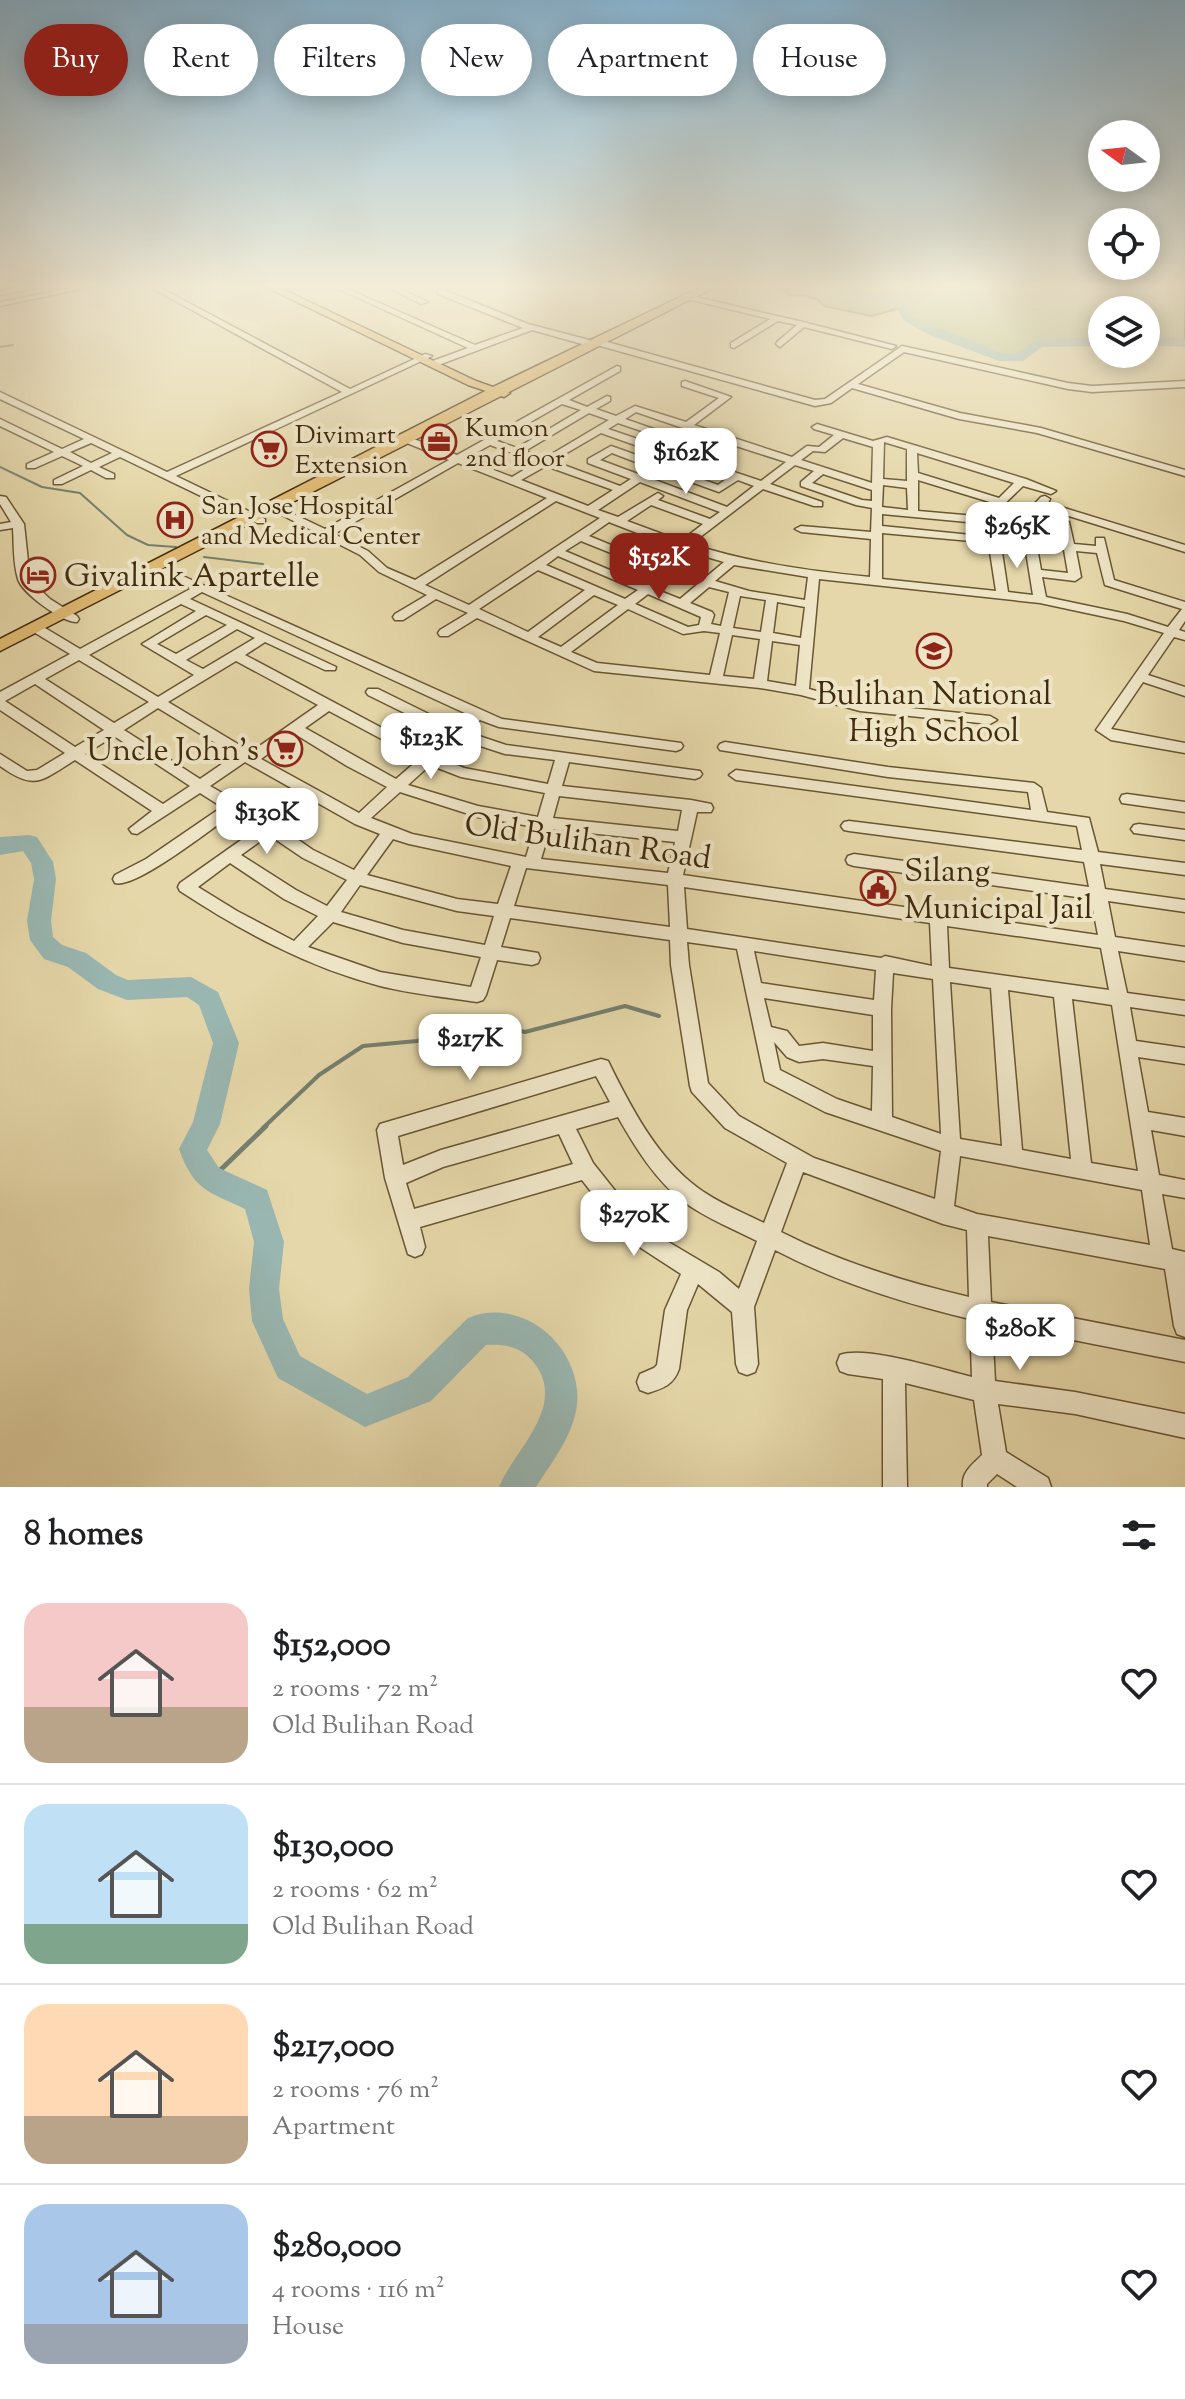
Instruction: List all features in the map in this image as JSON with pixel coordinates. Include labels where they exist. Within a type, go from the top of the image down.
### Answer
[{"type":"highway","points":[[0,657],[41,630],[570,355]]},
{"type":"highway","points":[[68,616],[165,571],[408,440]]},
{"type":"highway","points":[[0,646],[41,630]]},
{"type":"main road","points":[[421,355],[499,392]]},
{"type":"main road","points":[[422,355],[431,360]]},
{"type":"street","points":[[281,355],[349,392]]},
{"type":"street","points":[[167,476],[349,392],[448,355]]},
{"type":"street","points":[[644,355],[815,403],[828,401],[893,355]]},
{"type":"street","points":[[931,355],[1092,389],[1185,384]]},
{"type":"street","points":[[325,534],[617,369]]},
{"type":"street","points":[[685,384],[726,397],[687,426]]},
{"type":"street","points":[[852,385],[959,416],[1038,430],[1185,473]]},
{"type":"street","points":[[580,390],[822,470],[876,484],[913,480],[998,501]]},
{"type":"street","points":[[1,397],[257,519]]},
{"type":"street","points":[[517,452],[607,399]]},
{"type":"street","points":[[562,401],[662,435]]},
{"type":"street","points":[[513,481],[635,409]]},
{"type":"street","points":[[0,422],[110,476]]},
{"type":"street","points":[[817,427],[878,445]]},
{"type":"street","points":[[647,445],[672,428]]},
{"type":"street","points":[[599,429],[818,504]]},
{"type":"street","points":[[590,510],[708,433]]},
{"type":"street","points":[[682,546],[811,448],[821,450],[842,434]]},
{"type":"street","points":[[31,466],[92,439]]},
{"type":"street","points":[[584,439],[719,489],[736,477]]},
{"type":"street","points":[[876,581],[878,445],[879,440],[884,439],[1054,488],[1028,517],[1027,524],[1040,599]]},
{"type":"street","points":[[408,440],[682,546],[732,561],[814,575],[1002,592],[1103,612],[1178,634]]},
{"type":"street","points":[[491,442],[622,490]]},
{"type":"street","points":[[702,465],[735,442]]},
{"type":"street","points":[[912,447],[913,514]]},
{"type":"street","points":[[611,449],[592,461],[729,511]]},
{"type":"street","points":[[58,482],[119,453]]},
{"type":"street","points":[[791,495],[822,470]]},
{"type":"street","points":[[988,520],[998,501],[1022,481]]},
{"type":"street","points":[[805,484],[864,504],[913,514],[1027,524]]},
{"type":"street","points":[[444,633],[580,536],[650,501],[668,488]]},
{"type":"street","points":[[960,518],[958,500],[969,492]]},
{"type":"street","points":[[416,585],[555,497]]},
{"type":"street","points":[[2,499],[18,524],[24,581],[46,602],[68,616]]},
{"type":"street","points":[[650,501],[710,523]]},
{"type":"street","points":[[1041,504],[1185,549]]},
{"type":"street","points":[[279,511],[364,553],[383,570],[594,667],[760,684],[802,691],[860,707],[990,720]]},
{"type":"street","points":[[0,527],[18,524]]},
{"type":"street","points":[[1037,573],[1075,577],[1065,524]]},
{"type":"street","points":[[801,529],[971,538]]},
{"type":"street","points":[[580,536],[636,560]]},
{"type":"street","points":[[617,576],[666,540]]},
{"type":"street","points":[[1031,543],[1100,545],[1109,582],[1185,609],[1178,634],[1141,677],[1103,730],[1111,735],[1184,746]]},
{"type":"street","points":[[563,652],[698,551]]},
{"type":"street","points":[[557,552],[708,615],[704,627]]},
{"type":"street","points":[[996,552],[1002,592]]},
{"type":"street","points":[[683,603],[732,561]]},
{"type":"street","points":[[537,565],[687,631],[704,627],[806,642]]},
{"type":"street","points":[[165,571],[380,666],[419,689],[499,723],[676,746]]},
{"type":"street","points":[[802,691],[814,575]]},
{"type":"street","points":[[708,583],[809,604]]},
{"type":"street","points":[[0,698],[201,588]]},
{"type":"street","points":[[530,637],[594,589]]},
{"type":"street","points":[[716,679],[735,591]]},
{"type":"street","points":[[399,617],[436,594]]},
{"type":"street","points":[[760,684],[772,598]]},
{"type":"street","points":[[181,599],[330,667]]},
{"type":"street","points":[[202,674],[148,644],[206,610]]},
{"type":"street","points":[[176,660],[237,624]]},
{"type":"street","name":"Old Bulihan Road","points":[[41,630],[248,757],[389,833],[456,851],[526,862],[675,880],[1185,954]]},
{"type":"street","points":[[0,759],[24,776],[31,777],[76,755],[265,637]]},
{"type":"street","points":[[235,655],[427,758],[461,772],[553,790],[699,806],[684,837],[675,880],[678,935],[699,1086],[732,1122],[798,1160],[943,1214],[977,1224],[1174,1260]]},
{"type":"street","points":[[1141,677],[1185,692]]},
{"type":"street","points":[[36,679],[232,807],[269,827],[308,854],[357,878],[457,905],[744,943],[1185,1008]]},
{"type":"street","points":[[373,692],[456,733],[505,749],[563,758],[631,763],[695,774]]},
{"type":"street","points":[[0,704],[162,811]]},
{"type":"street","points":[[137,829],[328,705]]},
{"type":"street","points":[[360,820],[478,714]]},
{"type":"street","points":[[295,728],[398,786],[445,802],[545,821],[684,837]]},
{"type":"street","points":[[725,747],[888,772],[1034,788],[1040,816]]},
{"type":"street","points":[[269,827],[186,887],[239,922],[296,949],[379,979],[477,995],[505,911],[545,821],[563,758]]},
{"type":"street","points":[[736,775],[1084,822],[1119,997],[1151,1184],[1174,1260],[1185,1326]]},
{"type":"street","points":[[1127,799],[1185,807]]},
{"type":"street","points":[[121,879],[152,863],[232,807]]},
{"type":"street","points":[[849,826],[1185,869]]},
{"type":"street","points":[[1139,829],[1185,835]]},
{"type":"street","points":[[296,949],[330,915],[389,833]]},
{"type":"street","points":[[229,855],[284,891],[330,915],[424,941],[532,958]]},
{"type":"street","points":[[854,860],[1185,906]]},
{"type":"street","points":[[938,918],[951,1146],[943,1214]]},
{"type":"street","points":[[744,943],[772,1075],[832,1106],[951,1146],[1185,1189]]},
{"type":"street","points":[[882,1124],[885,963]]},
{"type":"street","points":[[999,981],[1013,1158]]},
{"type":"street","points":[[754,989],[882,1009]]},
{"type":"street","points":[[1062,991],[1082,1168]]},
{"type":"street","points":[[763,1033],[781,1036],[793,1052],[799,1054],[823,1051],[882,1060]]},
{"type":"street","points":[[1128,1048],[1185,1056]]},
{"type":"street","points":[[415,1247],[395,1178],[387,1130],[601,1067],[647,1150],[689,1193],[770,1239],[829,1266],[915,1295],[1185,1351]]},
{"type":"street","points":[[395,1178],[441,1159],[565,1126],[622,1107]]},
{"type":"street","points":[[1140,1119],[1185,1127]]},
{"type":"street","points":[[565,1126],[586,1170],[648,1241],[694,1269],[743,1307]]},
{"type":"street","points":[[747,1364],[743,1307],[798,1160]]},
{"type":"street","points":[[408,1221],[586,1170]]},
{"type":"street","points":[[977,1224],[984,1391],[995,1459],[1039,1487]]},
{"type":"street","points":[[648,1382],[662,1377],[668,1369],[676,1310],[694,1269]]},
{"type":"street","points":[[848,1363],[894,1369],[984,1391],[1075,1403],[1185,1426]]},
{"type":"street","points":[[894,1369],[895,1487]]},
{"type":"street","points":[[975,1487],[974,1480],[995,1459]]},
{"type":"waterway","points":[[995,355],[1019,358],[1022,355]]},
{"type":"waterway","points":[[0,467],[42,487],[80,493],[127,535],[148,545],[176,547]]},
{"type":"waterway","points":[[204,557],[263,564]]},
{"type":"waterway","points":[[0,847],[2,844],[29,843],[42,862],[45,879],[39,921],[42,940],[53,952],[77,960],[107,982],[127,990],[191,987],[209,999],[226,1043],[206,1124],[193,1149],[209,1178],[257,1200],[269,1242],[264,1289],[268,1321],[289,1367],[365,1411],[419,1389],[479,1329],[517,1332],[543,1349],[558,1375],[560,1405],[550,1435],[516,1487]]},
{"type":"waterway","points":[[263,1128],[319,1075],[363,1046],[417,1041],[481,1022],[525,1032],[625,1006],[659,1016]]},
{"type":"waterway","points":[[210,1180],[266,1126]]},
{"type":"place","name":"Kumon 2nd floor","points":[[439,442]]},
{"type":"place","name":"Divimart Extension","points":[[269,449]]},
{"type":"place","name":"San Jose Hospital and Medical Center","points":[[175,520]]},
{"type":"place","name":"Givalink Apartelle","points":[[38,575]]},
{"type":"place","name":"Bulihan National High School","points":[[934,651]]},
{"type":"place","name":"Uncle John's","points":[[285,749]]},
{"type":"place","name":"Silang Municipal Jail","points":[[878,888]]}]
